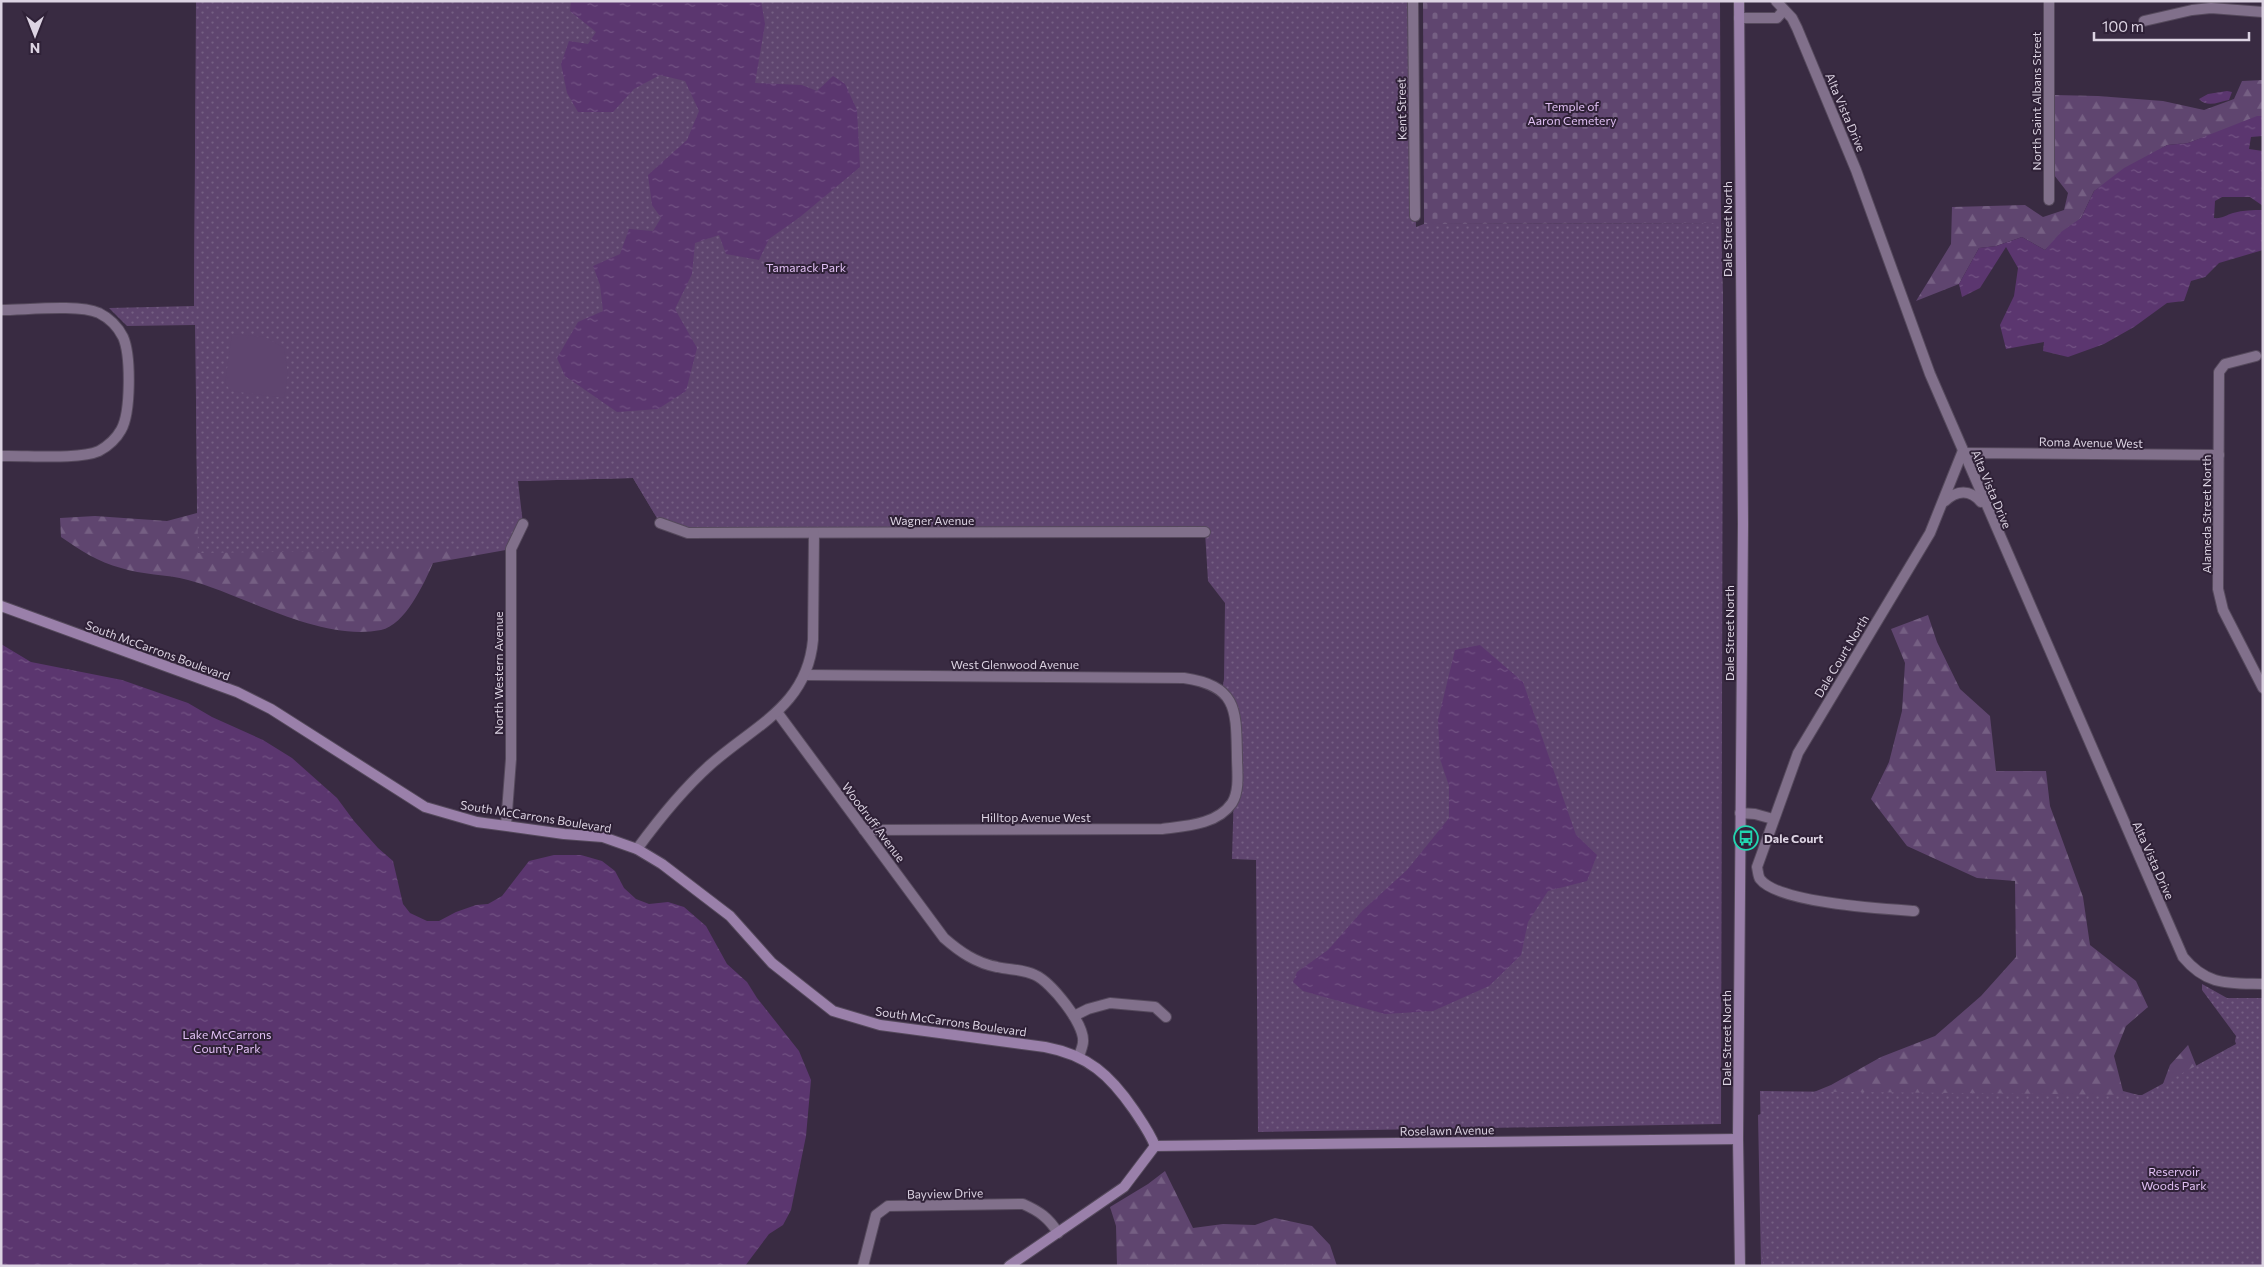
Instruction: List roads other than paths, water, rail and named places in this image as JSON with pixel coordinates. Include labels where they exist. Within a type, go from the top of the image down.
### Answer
[{"type":"street","name":"Kent Street","points":[[1413,1],[1415,216]]},
{"type":"street","name":"Dale Street North","points":[[1739,1],[1743,524],[1738,1139],[1740,1266]]},
{"type":"street","name":"Alta Vista Drive","points":[[1776,1],[1792,18],[1856,170],[1930,374],[1962,453],[2183,957],[2195,971],[2211,980],[2224,983],[2263,984]]},
{"type":"street","name":"North Saint Albans Street","points":[[2049,1],[2049,200]]},
{"type":"street","points":[[2144,21],[2192,10],[2211,8],[2263,12]]},
{"type":"street","points":[[1739,18],[1777,18],[1784,10]]},
{"type":"street","points":[[1,310],[80,309],[100,314],[113,323],[122,336],[127,356],[127,408],[122,429],[107,446],[98,452],[80,455],[1,456]]},
{"type":"street","name":"Alameda Street North","points":[[2256,356],[2225,364],[2219,372],[2220,600],[2263,688]]},
{"type":"street","name":"Roma Avenue West","points":[[1962,453],[2218,455]]},
{"type":"street","name":"Dale Court North","points":[[1914,911],[1869,909],[1818,901],[1769,886],[1759,878],[1757,868],[1798,753],[1930,533],[1962,453]]},
{"type":"street","points":[[1944,502],[1952,495],[1962,492],[1974,494],[1986,507]]},
{"type":"street","name":"Wagner Avenue","points":[[660,523],[688,533],[1206,532]]},
{"type":"street","name":"North Western Avenue","points":[[506,825],[511,759],[510,549],[523,524]]},
{"type":"street","points":[[637,849],[664,812],[709,766],[784,707],[806,675],[812,656],[813,640],[814,533]]},
{"type":"street","name":"South McCarrons Boulevard","points":[[1,606],[237,692],[271,709],[425,807],[468,820],[564,834],[603,837],[637,849],[662,864],[730,916],[772,963],[833,1011],[880,1025],[1046,1047],[1079,1056],[1104,1073],[1116,1084],[1152,1136],[1155,1146]]},
{"type":"street","name":"West Glenwood Avenue","points":[[806,675],[1184,678],[1205,681],[1222,691],[1232,705],[1236,717],[1237,783],[1232,802],[1222,812],[1207,821]]},
{"type":"street","name":"Woodruff Avenue","points":[[777,712],[938,930],[956,948],[982,963],[998,968],[1024,970],[1036,975],[1055,990],[1074,1016],[1084,1040],[1079,1056]]},
{"type":"street","points":[[1740,813],[1755,814],[1773,819]]},
{"type":"street","name":"Hilltop Avenue West","points":[[864,830],[1162,829],[1207,821]]},
{"type":"street","points":[[1074,1016],[1088,1009],[1110,1003],[1155,1007],[1166,1016]]},
{"type":"street","name":"Roselawn Avenue","points":[[1155,1146],[1738,1139]]},
{"type":"street","points":[[1009,1266],[1124,1187],[1155,1146]]},
{"type":"street","name":"Bayview Drive","points":[[863,1266],[876,1215],[888,1206],[1023,1204],[1039,1211],[1052,1222],[1058,1233]]},
{"type":"water","points":[[571,1],[761,1],[765,24],[755,83],[802,85],[817,91],[833,76],[845,84],[857,110],[860,167],[800,217],[769,239],[759,260],[726,254],[719,235],[695,243],[692,274],[675,309],[697,348],[686,391],[658,409],[617,412],[565,376],[557,358],[578,322],[603,311],[600,285],[593,266],[620,254],[629,229],[653,231],[661,218],[652,205],[648,175],[687,140],[699,111],[685,81],[660,75],[634,89],[613,112],[578,112],[567,93],[561,64],[569,41],[588,44],[596,32],[570,11]]},
{"type":"water","points":[[2232,92],[2229,100],[2209,104],[2199,99],[2208,94]]},
{"type":"water","points":[[2257,116],[2263,116],[2263,136],[2251,137],[2249,149],[2263,151],[2263,206],[2250,197],[2222,197],[2215,201],[2214,218],[2240,211],[2263,210],[2263,250],[2219,263],[2205,277],[2191,281],[2184,301],[2167,303],[2134,327],[2104,344],[2068,357],[2043,351],[2044,342],[2006,349],[2000,325],[2014,296],[2018,268],[2006,247],[1980,288],[1962,297],[1959,284],[1979,248],[1996,246],[2022,237],[2045,250],[2061,232],[2081,218],[2094,191],[2124,168],[2167,145],[2188,143]]},
{"type":"water","name":"Lake McCarrons County Park","points":[[1,644],[31,662],[122,680],[188,703],[212,717],[263,740],[292,758],[337,798],[378,848],[393,861],[403,904],[410,913],[427,921],[439,921],[456,912],[476,905],[488,904],[502,896],[529,861],[554,855],[581,855],[602,861],[615,871],[624,888],[636,899],[649,904],[668,902],[684,907],[706,926],[727,964],[747,982],[757,998],[799,1051],[811,1080],[806,1136],[791,1210],[783,1225],[769,1234],[745,1266],[1,1266]]},
{"type":"water","points":[[1480,645],[1523,682],[1576,835],[1597,855],[1587,881],[1548,891],[1528,922],[1521,955],[1489,986],[1433,1011],[1385,1014],[1303,991],[1293,982],[1297,972],[1328,950],[1363,910],[1407,870],[1449,818],[1449,786],[1440,759],[1438,720],[1455,650]]},
{"type":"place","name":"Dale Court","points":[[1746,838]]},
{"type":"park label","name":"Temple of Aaron Cemetery","points":[[1572,113]]},
{"type":"park label","name":"Tamarack Park","points":[[806,267]]},
{"type":"park label","name":"Reservoir Woods Park","points":[[2174,1178]]}]
